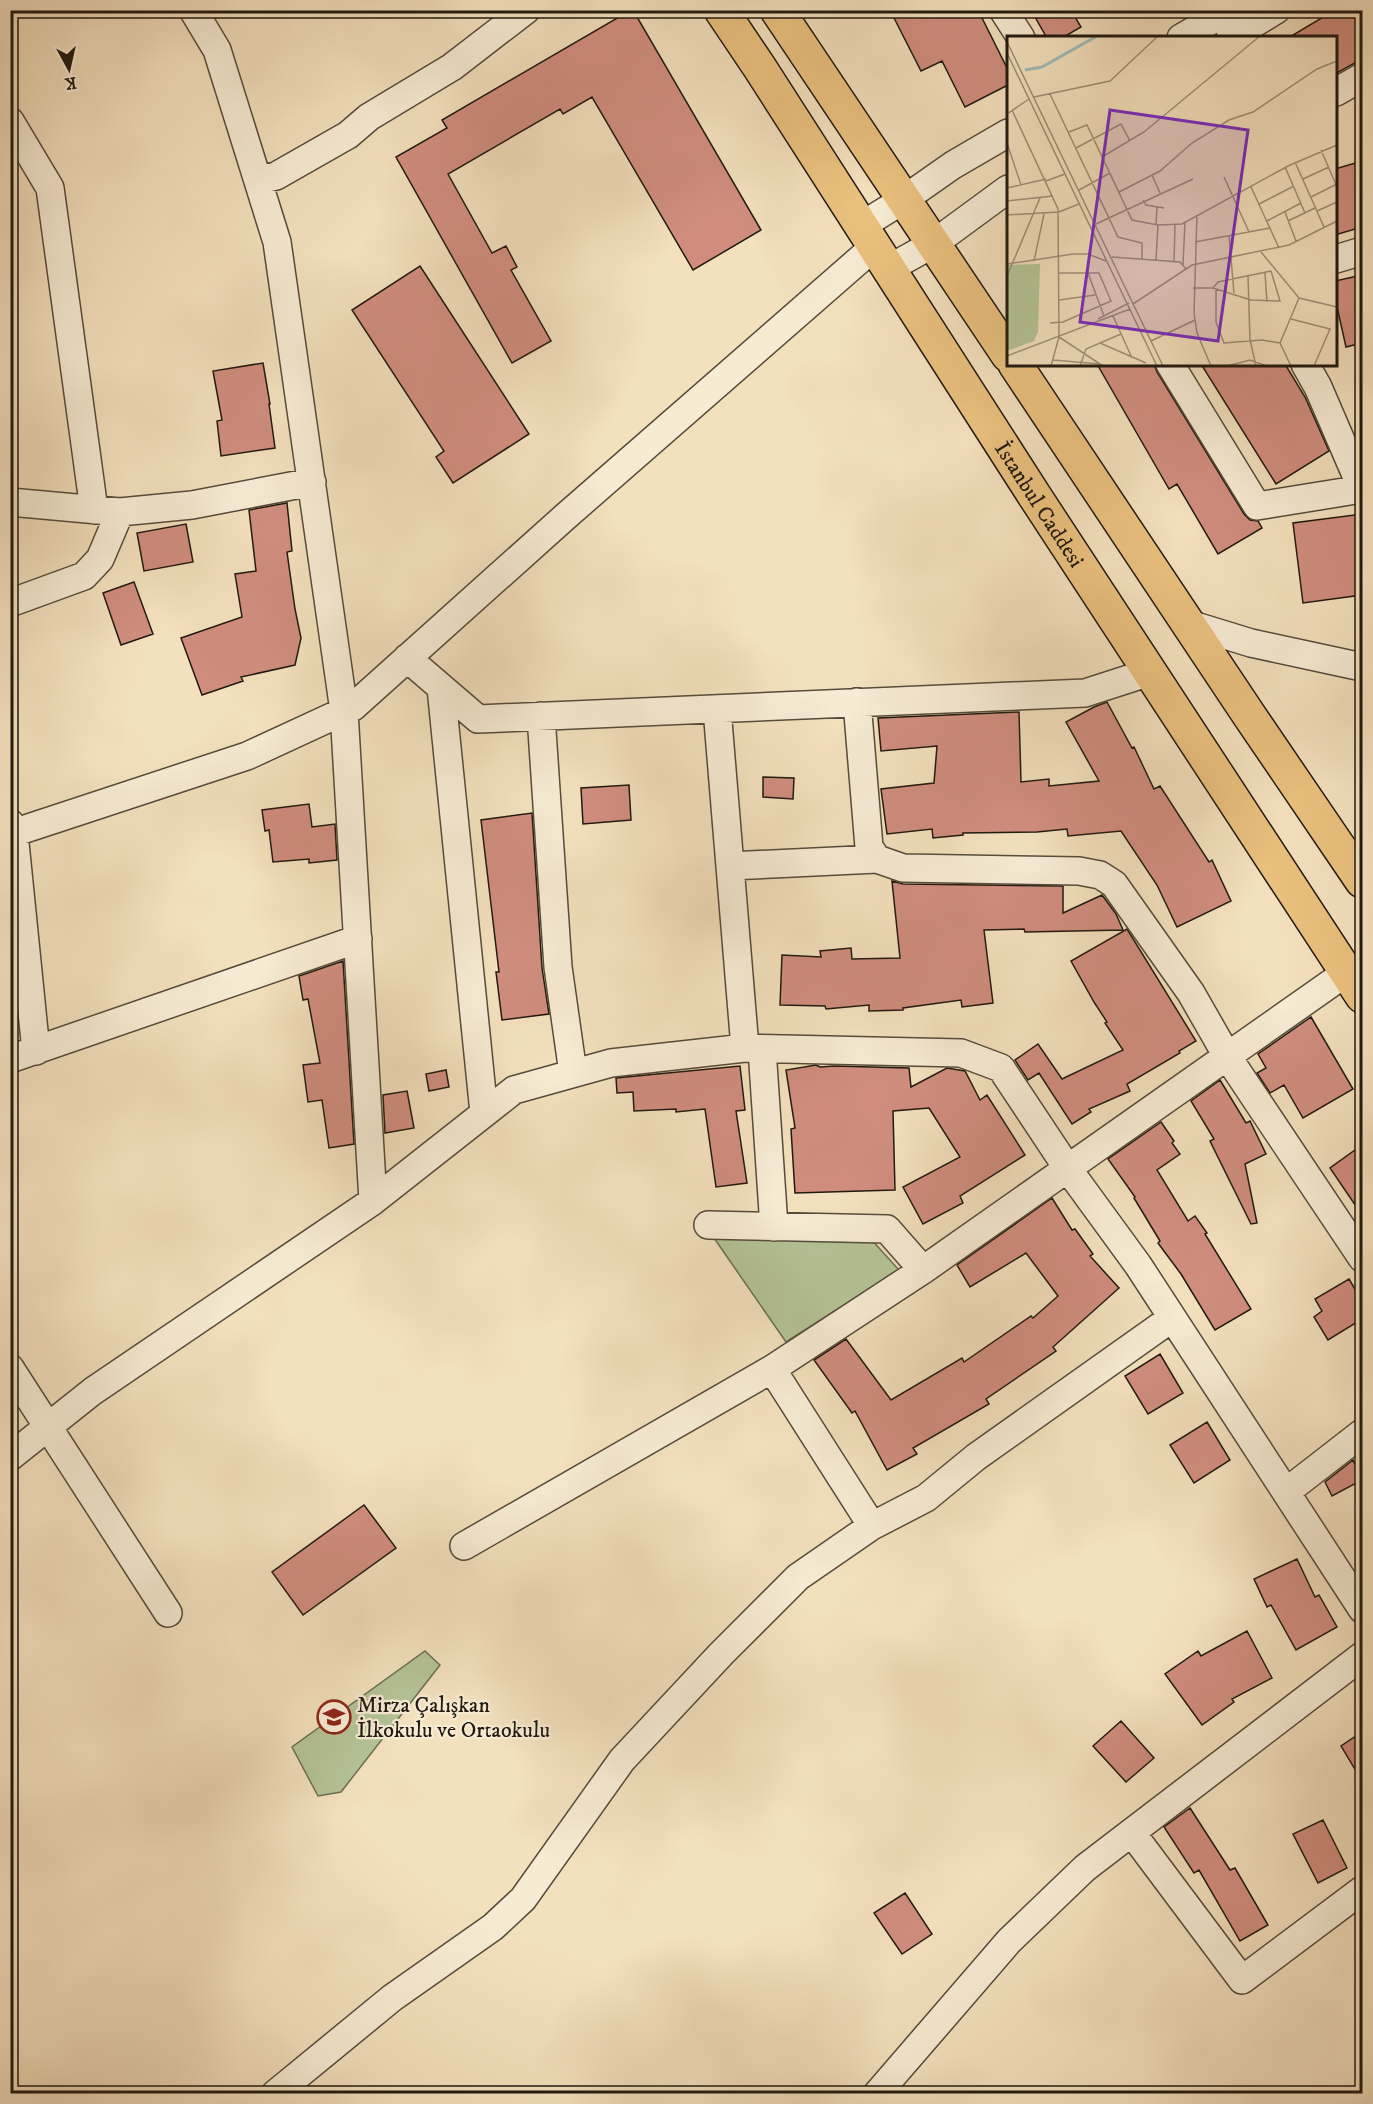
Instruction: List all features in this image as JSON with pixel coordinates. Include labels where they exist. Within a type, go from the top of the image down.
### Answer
[{"type":"main road","name":"İstanbul Caddesi","points":[[721,10],[1354,984]]},
{"type":"main road","points":[[777,10],[1007,355]]},
{"type":"main road","points":[[1016,366],[1362,881]]},
{"type":"street","points":[[193,10],[217,50],[277,242],[344,711],[373,1201]]},
{"type":"street","points":[[258,180],[276,176],[348,135],[369,117],[452,67],[526,10]]},
{"type":"street","points":[[1003,10],[1019,36]]},
{"type":"street","points":[[1184,36],[1229,10]]},
{"type":"street","points":[[1233,36],[1276,10]]},
{"type":"street","points":[[1337,91],[1362,77]]},
{"type":"street","points":[[10,121],[50,188],[107,511],[99,559],[84,576],[10,603]]},
{"type":"street","points":[[358,939],[23,1055],[12,830],[247,756],[353,706],[566,516],[875,247],[903,200],[952,165],[1007,134]]},
{"type":"street","points":[[875,247],[933,244],[1007,190]]},
{"type":"street","points":[[1337,258],[1362,251]]},
{"type":"street","points":[[1171,366],[1257,506],[1362,489],[1318,387],[1306,366]]},
{"type":"street","points":[[10,502],[107,511],[192,505],[312,482]]},
{"type":"street","points":[[1189,624],[1251,643],[1362,667]]},
{"type":"street","points":[[407,658],[478,719],[1084,693],[1150,672]]},
{"type":"street","points":[[441,688],[484,1113]]},
{"type":"street","points":[[857,702],[868,847],[877,859]]},
{"type":"street","points":[[717,709],[730,866],[774,1227]]},
{"type":"street","points":[[540,716],[558,967],[573,1073]]},
{"type":"street","points":[[730,866],[877,859],[903,868],[1079,871],[1100,875],[1114,884],[1178,975],[1227,1056],[1362,1258]]},
{"type":"street","points":[[464,1546],[772,1368],[923,1270],[1227,1056],[1354,984]]},
{"type":"street","points":[[10,1457],[93,1391],[373,1201],[514,1090],[611,1063],[753,1048],[961,1053],[1000,1068],[1068,1169],[1138,1265],[1362,1609]]},
{"type":"street","points":[[708,1225],[887,1229],[923,1270]]},
{"type":"street","points":[[275,2094],[392,1998],[493,1927],[523,1899],[622,1760],[798,1576],[872,1526],[926,1497],[976,1457],[1172,1318]]},
{"type":"street","points":[[10,1368],[168,1613]]},
{"type":"street","points":[[772,1368],[872,1526]]},
{"type":"street","points":[[1286,1492],[1362,1433]]},
{"type":"street","points":[[877,2094],[1009,1941],[1085,1868],[1362,1656]]},
{"type":"street","points":[[1132,1833],[1242,1980],[1362,1890]]},
{"type":"green space","points":[[714,1238],[870,1238],[899,1270],[786,1342]]},
{"type":"green space","points":[[425,1651],[440,1665],[341,1792],[318,1796],[292,1747]]},
{"type":"building","points":[[631,10],[761,230],[693,270],[592,97],[563,114],[560,109],[448,174],[492,253],[506,246],[517,267],[511,270],[551,341],[512,363],[396,157],[447,128],[442,120]]},
{"type":"building","points":[[890,10],[978,10],[1007,68],[1007,86],[965,107],[942,61],[921,71]]},
{"type":"building","points":[[1031,10],[1071,10],[1081,27],[1065,36],[1046,36]]},
{"type":"building","points":[[1335,10],[1362,10],[1362,59],[1337,73],[1337,36],[1291,36]]},
{"type":"building","points":[[1362,161],[1362,227],[1337,234],[1337,168]]},
{"type":"building","points":[[420,266],[529,434],[453,483],[436,457],[444,451],[352,310]]},
{"type":"building","points":[[1362,275],[1362,343],[1346,347],[1337,307],[1337,281]]},
{"type":"building","points":[[263,363],[275,448],[221,456],[217,421],[222,420],[213,371]]},
{"type":"building","points":[[1098,366],[1155,366],[1244,514],[1250,520],[1258,521],[1262,528],[1218,554],[1177,484],[1169,489]]},
{"type":"building","points":[[1202,366],[1286,366],[1305,397],[1329,451],[1276,484]]},
{"type":"building","points":[[287,503],[292,551],[287,552],[301,638],[295,665],[241,677],[243,681],[202,695],[181,638],[242,617],[235,574],[256,571],[249,510]]},
{"type":"building","points":[[1362,514],[1362,595],[1303,603],[1293,523]]},
{"type":"building","points":[[186,524],[193,562],[144,571],[137,533]]},
{"type":"building","points":[[134,582],[153,634],[121,645],[103,593]]},
{"type":"building","points":[[1107,702],[1132,748],[1134,747],[1154,789],[1160,786],[1209,862],[1212,860],[1231,901],[1177,927],[1157,885],[1121,831],[1068,836],[1067,829],[1037,832],[963,833],[963,835],[933,838],[932,829],[887,834],[881,789],[934,783],[937,746],[881,751],[878,718],[1019,712],[1021,782],[1049,779],[1049,786],[1099,781],[1066,722]]},
{"type":"building","points":[[763,777],[794,778],[793,799],[763,797]]},
{"type":"building","points":[[629,785],[631,820],[583,824],[581,788]]},
{"type":"building","points":[[309,804],[312,827],[335,824],[337,860],[309,863],[309,859],[273,862],[269,830],[265,831],[262,810]]},
{"type":"building","points":[[532,813],[542,968],[549,1014],[502,1020],[496,972],[499,972],[481,820]]},
{"type":"building","points":[[892,881],[903,884],[1063,886],[1063,913],[1102,895],[1116,914],[1123,930],[1025,932],[1024,929],[984,930],[993,1003],[962,1007],[961,1000],[903,1008],[903,1010],[869,1011],[869,1005],[826,1009],[825,1006],[780,1005],[782,955],[821,957],[820,951],[851,948],[852,959],[900,958]]},
{"type":"building","points":[[1127,929],[1196,1041],[1127,1084],[1130,1091],[1089,1109],[1091,1112],[1072,1124],[1039,1073],[1028,1080],[1015,1060],[1038,1044],[1062,1079],[1123,1050],[1105,1023],[1107,1022],[1071,961]]},
{"type":"building","points":[[343,961],[354,1144],[329,1148],[322,1100],[308,1102],[303,1065],[320,1063],[308,999],[303,1000],[299,976]]},
{"type":"building","points":[[1311,1017],[1353,1089],[1303,1118],[1284,1085],[1270,1093],[1257,1073],[1266,1068],[1258,1054]]},
{"type":"building","points":[[816,1065],[820,1067],[909,1068],[911,1087],[947,1068],[965,1071],[980,1100],[987,1095],[1025,1155],[960,1196],[963,1203],[923,1224],[903,1187],[960,1157],[929,1108],[893,1111],[895,1190],[795,1193],[791,1129],[795,1128],[786,1070]]},
{"type":"building","points":[[740,1066],[745,1110],[736,1111],[747,1183],[716,1187],[705,1109],[676,1112],[676,1109],[634,1111],[633,1092],[617,1093],[616,1078]]},
{"type":"building","points":[[446,1070],[449,1087],[429,1091],[426,1074]]},
{"type":"building","points":[[1220,1080],[1246,1123],[1250,1121],[1266,1154],[1245,1164],[1257,1223],[1251,1224],[1210,1141],[1214,1139],[1191,1101]]},
{"type":"building","points":[[407,1091],[414,1128],[385,1133],[383,1095]]},
{"type":"building","points":[[1161,1122],[1180,1154],[1157,1170],[1188,1221],[1195,1216],[1207,1233],[1205,1234],[1251,1309],[1215,1330],[1181,1274],[1158,1243],[1160,1241],[1135,1197],[1108,1159]]},
{"type":"building","points":[[1362,1145],[1362,1215],[1330,1168]]},
{"type":"building","points":[[1052,1198],[1072,1230],[1075,1229],[1093,1254],[1090,1256],[1119,1288],[1053,1347],[1056,1351],[986,1399],[989,1404],[913,1448],[917,1454],[887,1470],[855,1411],[852,1413],[814,1360],[846,1339],[891,1400],[962,1358],[964,1362],[1031,1316],[1033,1318],[1058,1296],[1026,1253],[970,1287],[957,1265]]},
{"type":"building","points":[[1349,1279],[1362,1301],[1362,1319],[1328,1340],[1314,1317],[1322,1311],[1315,1299]]},
{"type":"building","points":[[1160,1354],[1183,1393],[1148,1414],[1125,1376]]},
{"type":"building","points":[[1207,1422],[1230,1460],[1194,1483],[1170,1445]]},
{"type":"building","points":[[1353,1460],[1362,1480],[1332,1496],[1325,1482]]},
{"type":"building","points":[[364,1505],[396,1548],[303,1615],[272,1572]]},
{"type":"building","points":[[1297,1559],[1315,1597],[1319,1595],[1337,1627],[1296,1650],[1271,1605],[1267,1607],[1254,1579]]},
{"type":"building","points":[[1247,1631],[1272,1678],[1232,1699],[1234,1702],[1202,1725],[1165,1674],[1198,1651],[1201,1656]]},
{"type":"building","points":[[1121,1721],[1154,1758],[1126,1782],[1093,1746]]},
{"type":"building","points":[[1362,1732],[1362,1781],[1341,1746]]},
{"type":"building","points":[[1190,1808],[1230,1870],[1235,1868],[1268,1925],[1240,1941],[1199,1870],[1194,1873],[1164,1827]]},
{"type":"building","points":[[1323,1820],[1347,1868],[1318,1883],[1293,1834]]},
{"type":"building","points":[[905,1893],[932,1934],[902,1954],[874,1913]]},
{"type":"place","name":"Mirza Çalışkan İlkokulu ve Ortaokulu","points":[[334,1717]]}]
